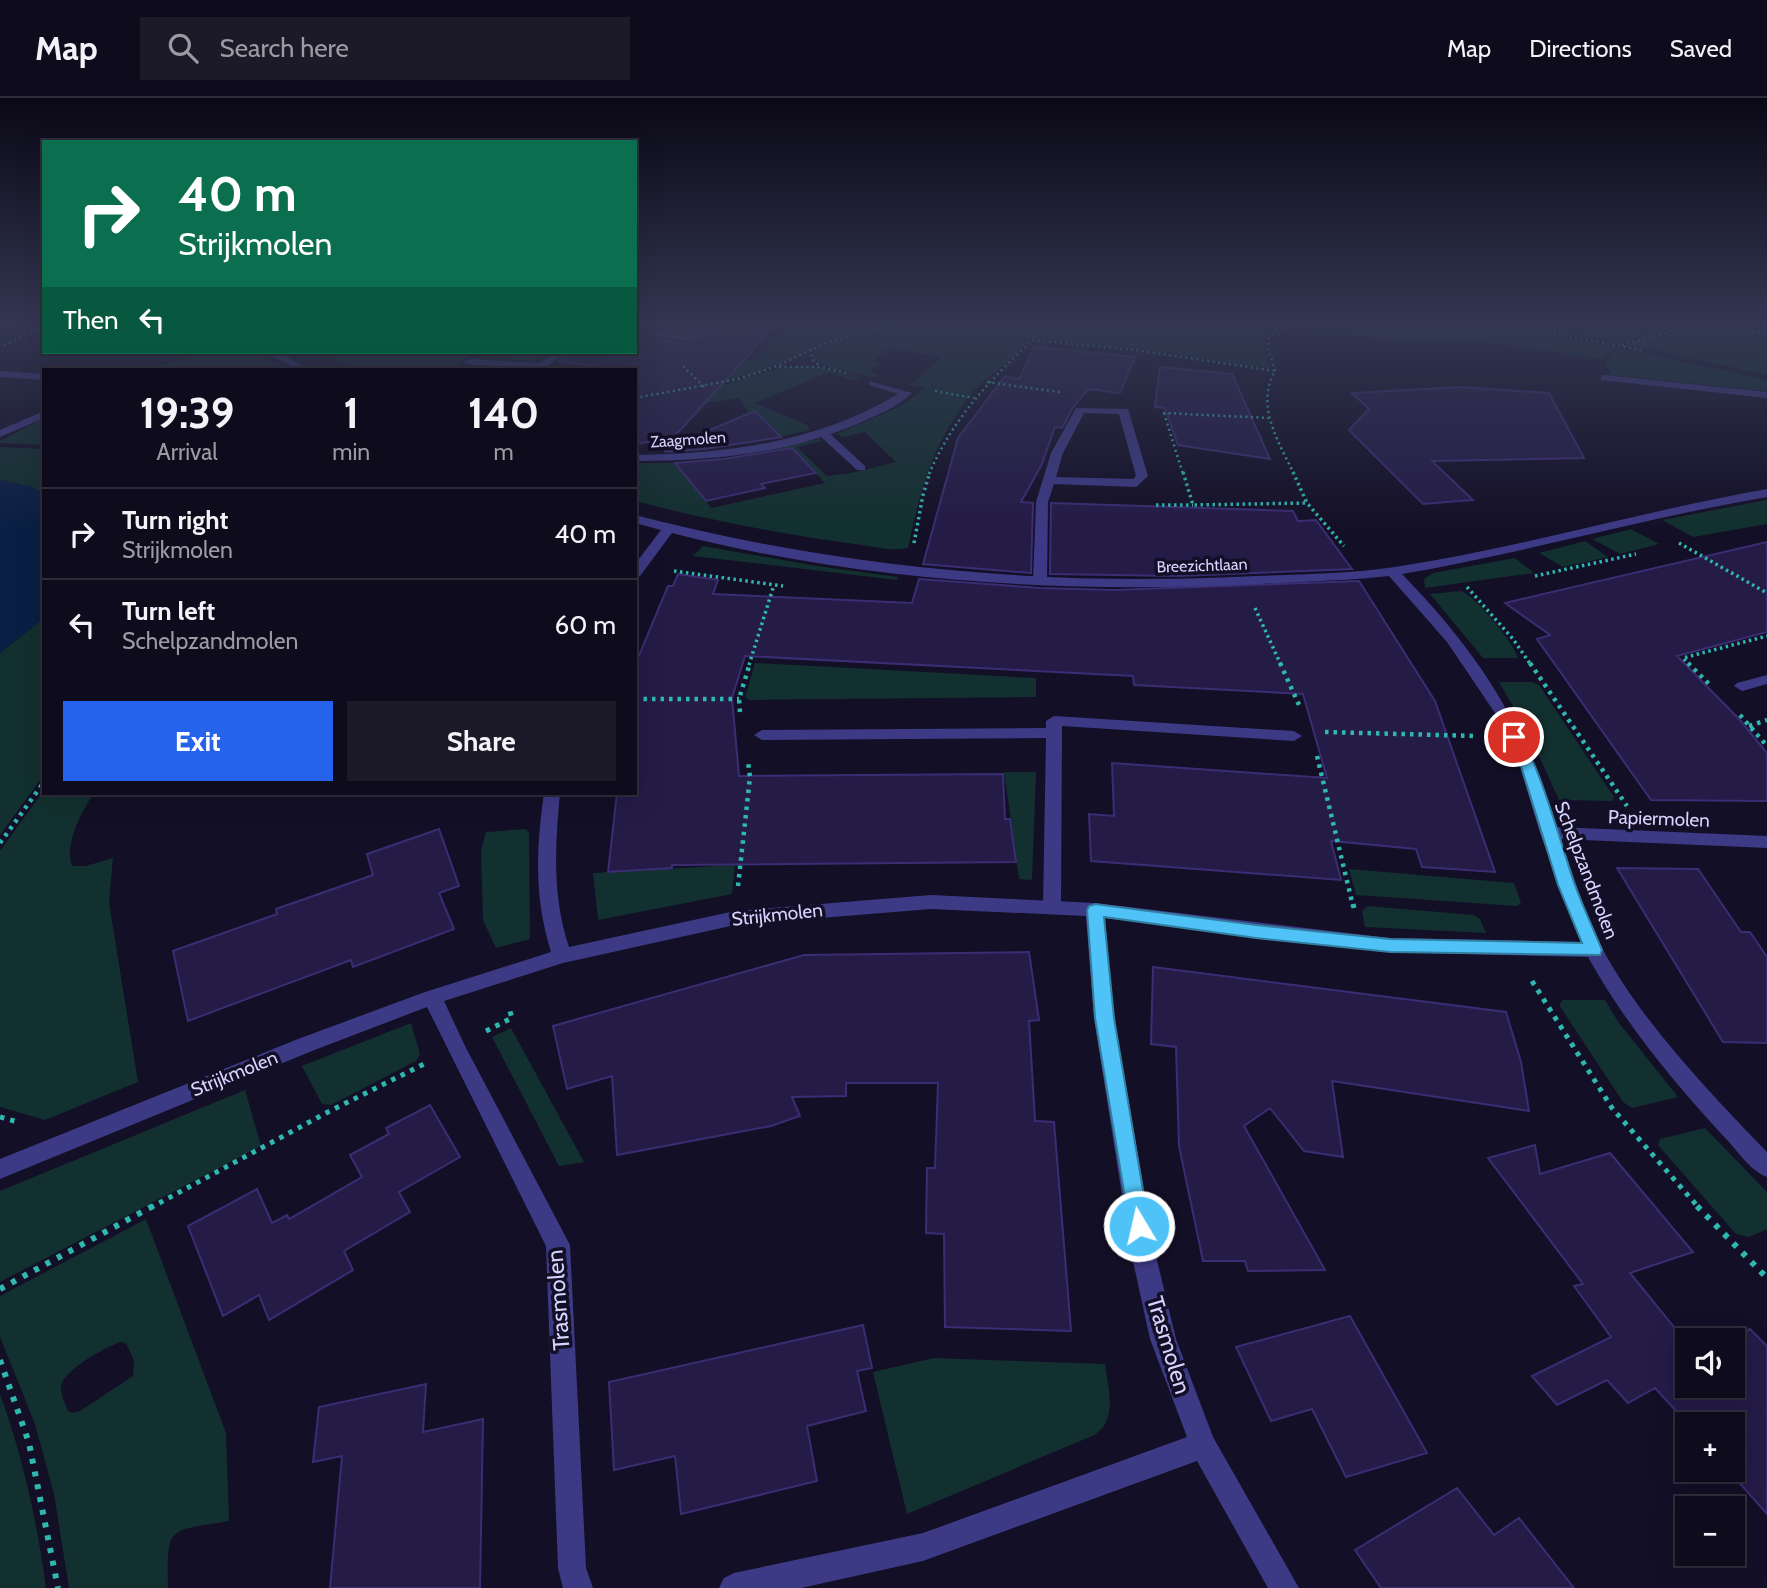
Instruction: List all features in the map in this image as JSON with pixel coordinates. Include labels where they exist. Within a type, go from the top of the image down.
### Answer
[{"type":"street","points":[[901,392],[906,393]]},
{"type":"street","points":[[1734,392],[1767,395]]},
{"type":"street","name":"Zaagmolen","points":[[637,458],[706,456],[823,433],[880,411],[906,393]]},
{"type":"street","points":[[1040,581],[1042,502],[1057,453],[1080,410],[1124,411],[1142,476],[1136,483],[1050,480]]},
{"type":"street","points":[[0,434],[42,415]]},
{"type":"street","points":[[823,433],[861,468]]},
{"type":"street","name":"Breezichtlaan","points":[[637,520],[669,530],[760,548],[870,565],[1040,581],[1186,583],[1393,572],[1502,552],[1636,517],[1767,493]]},
{"type":"street","points":[[637,570],[669,530]]},
{"type":"street","name":"Schelpzandmolen","points":[[1393,572],[1450,635],[1503,714],[1528,766],[1566,885],[1594,950],[1644,1028],[1713,1112],[1767,1167]]},
{"type":"street","points":[[1742,686],[1767,679]]},
{"type":"street","points":[[1052,907],[1054,721],[1294,736]]},
{"type":"street","points":[[762,735],[1054,733]]},
{"type":"street","points":[[552,795],[545,861],[550,919],[562,956]]},
{"type":"street","name":"Papiermolen","points":[[1549,833],[1767,842]]},
{"type":"street","name":"Strijkmolen","points":[[0,1169],[267,1060],[432,997],[562,956],[718,920],[779,912],[931,902],[1095,910],[1363,942],[1594,950]]},
{"type":"street","name":"Trasmolen","points":[[1095,910],[1104,1018],[1143,1252],[1163,1339],[1203,1446],[1284,1588]]},
{"type":"street","name":"Trasmolen","points":[[432,997],[455,1048],[558,1245],[572,1568],[578,1588]]},
{"type":"street","points":[[734,1588],[923,1547],[1203,1446]]},
{"type":"path","points":[[637,398],[675,392]]},
{"type":"path","points":[[906,393],[910,392]]},
{"type":"path","points":[[940,392],[974,398]]},
{"type":"path","points":[[1064,392],[1084,394],[1080,410]]},
{"type":"path","points":[[1124,411],[1270,418]]},
{"type":"path","points":[[1164,413],[1193,505],[1307,503]]},
{"type":"path","points":[[1679,543],[1767,593]]},
{"type":"path","points":[[1466,587],[1494,616],[1546,684],[1648,838]]},
{"type":"path","points":[[1252,602],[1300,708]]},
{"type":"path","points":[[637,699],[738,699]]},
{"type":"path","points":[[1749,726],[1767,720]]},
{"type":"path","points":[[1324,732],[1514,737]]},
{"type":"path","points":[[1315,751],[1363,942]]},
{"type":"path","points":[[0,843],[42,785]]},
{"type":"path","points":[[1514,948],[1572,1048],[1625,1124],[1705,1215],[1767,1278]]},
{"type":"path","points":[[0,1289],[328,1112],[512,1018],[498,976]]},
{"type":"path","points":[[0,1360],[25,1433],[43,1502],[58,1588]]},
{"type":"green space","points":[[703,392],[782,392],[755,403],[807,425],[810,430],[746,444],[735,427],[746,423],[741,414],[749,413],[739,398],[637,412]]},
{"type":"green space","points":[[920,392],[974,392],[949,426],[931,464],[908,548],[882,548],[772,531],[637,501],[637,463],[679,463],[711,508],[825,483],[796,453],[781,453],[777,448],[819,439],[822,441],[797,447],[827,476],[896,462],[865,432],[842,437],[837,434],[893,409]]},
{"type":"green space","points":[[42,419],[42,445],[0,441]]},
{"type":"green space","points":[[0,447],[42,449],[42,493],[32,487],[0,480]]},
{"type":"green space","points":[[1767,500],[1767,524],[1693,537],[1662,520]]},
{"type":"green space","points":[[1631,529],[1659,544],[1620,554],[1592,539]]},
{"type":"green space","points":[[1585,541],[1608,557],[1563,567],[1539,553]]},
{"type":"green space","points":[[703,546],[898,577],[897,580],[693,556]]},
{"type":"green space","points":[[1515,558],[1534,573],[1425,588],[1424,579],[1433,573]]},
{"type":"green space","points":[[1461,591],[1494,621],[1518,658],[1483,658],[1430,594]]},
{"type":"green space","points":[[42,620],[42,778],[0,835],[0,653]]},
{"type":"green space","points":[[755,663],[1036,678],[1036,697],[749,700],[745,697]]},
{"type":"green space","points":[[1499,682],[1532,682],[1539,685],[1614,797],[1613,801],[1559,800],[1528,732]]},
{"type":"green space","points":[[1004,772],[1036,772],[1032,880],[1019,879]]},
{"type":"green space","points":[[42,793],[42,795],[93,795],[72,838],[72,866],[86,866],[113,858],[109,900],[138,1082],[45,1120],[0,1107],[0,851]]},
{"type":"green space","points":[[525,829],[529,832],[530,939],[496,948],[483,920],[481,851],[486,832]]},
{"type":"green space","points":[[735,865],[732,894],[598,920],[593,873]]},
{"type":"green space","points":[[1349,869],[1514,883],[1521,903],[1517,906],[1356,895]]},
{"type":"green space","points":[[1368,906],[1474,915],[1480,919],[1486,933],[1365,927],[1362,911]]},
{"type":"green space","points":[[1563,1000],[1605,1000],[1619,1023],[1678,1097],[1632,1108],[1623,1102],[1559,1005]]},
{"type":"green space","points":[[411,1023],[420,1054],[416,1061],[331,1105],[322,1104],[302,1066]]},
{"type":"green space","points":[[511,1028],[584,1162],[559,1166],[492,1037]]},
{"type":"green space","points":[[245,1090],[261,1146],[0,1282],[0,1191]]},
{"type":"green space","points":[[1705,1128],[1767,1192],[1767,1229],[1749,1237],[1736,1234],[1658,1145],[1660,1139]]},
{"type":"green space","points":[[146,1219],[226,1433],[229,1521],[194,1527],[175,1534],[169,1552],[168,1588],[69,1588],[54,1494],[35,1424],[0,1337],[0,1296]],"holes":[[[120,1342],[126,1343],[134,1361],[133,1376],[80,1411],[68,1411],[61,1389],[67,1375],[105,1349]]]},
{"type":"green space","points":[[934,1358],[1105,1364],[1110,1404],[1106,1422],[1092,1436],[907,1514],[873,1372]]},
{"type":"green space","points":[[0,1394],[16,1441],[28,1490],[46,1588],[0,1588]]},
{"type":"water","points":[[0,480],[32,487],[42,493],[42,620],[0,653]]},
{"type":"building","points":[[637,392],[715,392],[673,438],[637,444]]},
{"type":"building","points":[[993,392],[1086,392],[1062,428],[1055,427],[1042,464],[1021,502],[1033,503],[1031,573],[923,564],[958,438]]},
{"type":"building","points":[[1157,392],[1240,392],[1270,459],[1178,445],[1165,408],[1155,407]]},
{"type":"building","points":[[1352,393],[1549,393],[1584,458],[1432,461],[1473,500],[1423,504],[1349,430],[1369,409]]},
{"type":"building","points":[[755,411],[781,437],[704,449],[666,452],[664,449]]},
{"type":"building","points":[[792,448],[816,473],[761,484],[765,488],[706,501],[675,463],[724,459]]},
{"type":"building","points":[[1051,503],[1293,511],[1298,521],[1316,520],[1352,569],[1179,576],[1050,574]]},
{"type":"building","points":[[1767,542],[1767,632],[1677,656],[1740,720],[1767,753],[1767,801],[1651,800],[1537,639],[1550,635],[1505,603]]},
{"type":"building","points":[[678,574],[718,580],[713,594],[912,603],[919,579],[1040,588],[1114,590],[1359,581],[1435,701],[1495,872],[1422,867],[1416,849],[1331,841],[1341,880],[1091,861],[1089,814],[1114,816],[1112,763],[1327,778],[1303,694],[1134,685],[1133,676],[745,656],[732,698],[739,776],[1003,774],[1005,819],[1010,819],[1016,862],[672,865],[672,868],[608,872],[617,795],[637,795],[637,660],[668,586],[673,586]]},
{"type":"building","points":[[439,829],[459,886],[439,893],[454,929],[353,967],[351,960],[188,1021],[173,951],[277,914],[276,909],[373,875],[367,854]]},
{"type":"building","points":[[1617,868],[1698,869],[1741,932],[1750,932],[1767,957],[1767,1043],[1723,1042]]},
{"type":"building","points":[[1029,952],[1039,1020],[1029,1021],[1035,1121],[1054,1122],[1071,1331],[945,1327],[944,1234],[926,1233],[927,1168],[935,1168],[938,1083],[846,1083],[846,1096],[792,1097],[800,1116],[771,1126],[617,1155],[612,1076],[567,1089],[553,1026],[804,955]]},
{"type":"building","points":[[1153,967],[1506,1012],[1521,1062],[1529,1111],[1332,1081],[1343,1157],[1304,1151],[1270,1108],[1244,1126],[1325,1270],[1248,1271],[1245,1261],[1203,1261],[1179,1146],[1176,1047],[1151,1044]]},
{"type":"building","points":[[430,1105],[460,1157],[399,1192],[410,1212],[344,1251],[353,1270],[269,1320],[259,1295],[223,1316],[188,1226],[257,1189],[272,1223],[287,1215],[289,1219],[362,1177],[350,1155],[389,1134],[386,1128]]},
{"type":"building","points":[[1535,1145],[1540,1174],[1610,1153],[1693,1252],[1630,1273],[1675,1328],[1675,1398],[1745,1398],[1745,1332],[1750,1329],[1767,1346],[1767,1514],[1739,1482],[1745,1482],[1745,1412],[1677,1412],[1655,1388],[1628,1403],[1607,1380],[1557,1405],[1532,1376],[1611,1337],[1574,1286],[1583,1284],[1488,1158]]},
{"type":"building","points":[[1350,1316],[1427,1453],[1346,1477],[1312,1409],[1271,1421],[1236,1347]]},
{"type":"building","points":[[863,1325],[872,1368],[857,1371],[866,1411],[807,1426],[817,1481],[681,1514],[675,1456],[614,1470],[609,1382]]},
{"type":"building","points":[[426,1384],[423,1432],[483,1419],[480,1588],[330,1588],[342,1456],[313,1462],[319,1407]]},
{"type":"building","points":[[1457,1488],[1494,1535],[1519,1518],[1574,1588],[1381,1588],[1355,1550]]},
{"type":"route","points":[[1139,1226],[1104,1018],[1095,910],[1390,945],[1594,950],[1566,885],[1528,766],[1514,737]]}]
